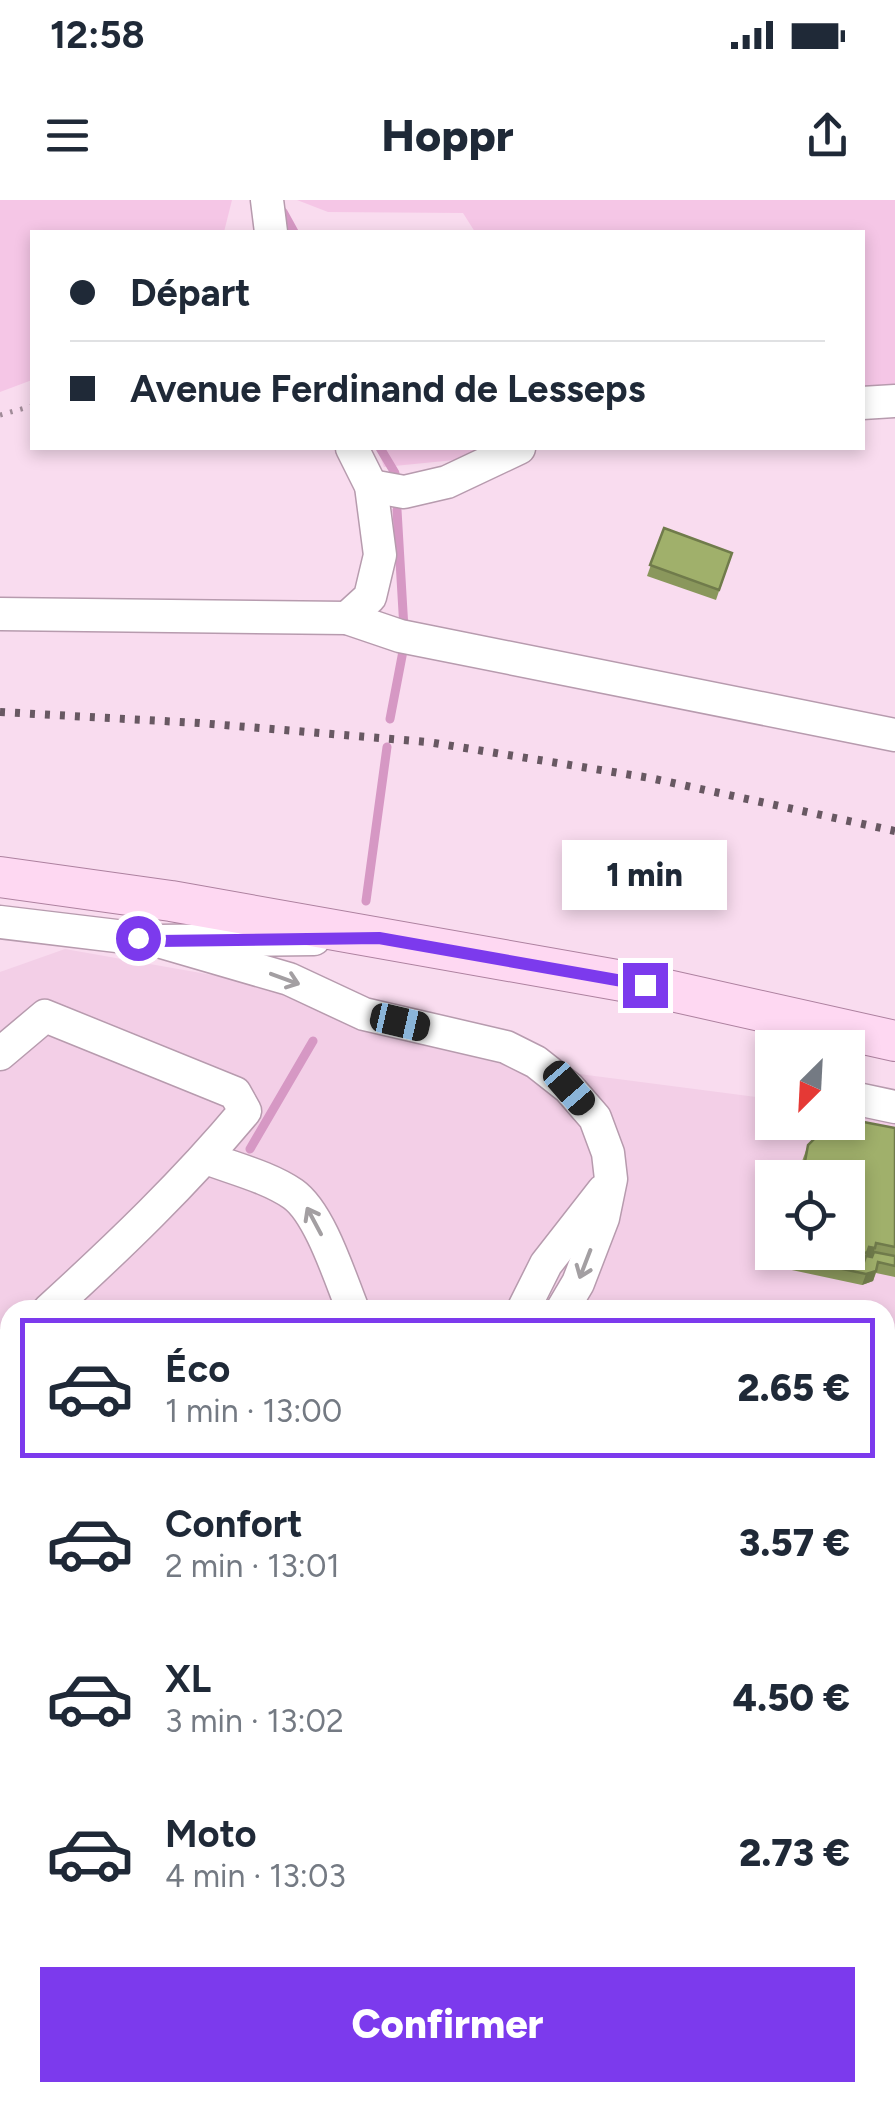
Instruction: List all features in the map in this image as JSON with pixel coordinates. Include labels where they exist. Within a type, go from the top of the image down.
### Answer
[{"type":"main road","points":[[0,877],[170,900],[645,985],[895,1040]]},
{"type":"street","points":[[266,200],[272,230]]},
{"type":"street","points":[[865,403],[895,401]]},
{"type":"street","points":[[348,618],[370,596],[380,555],[371,486],[353,450]]},
{"type":"street","points":[[371,486],[404,492],[446,482],[515,450]]},
{"type":"street","points":[[0,614],[348,618],[400,636],[895,735]]},
{"type":"street","points":[[0,922],[158,941],[379,938]]},
{"type":"street","points":[[158,941],[289,979],[364,1014],[506,1047],[536,1062],[569,1088],[594,1118],[608,1153],[611,1179],[603,1218],[568,1300]]},
{"type":"street","points":[[0,1054],[45,1016],[235,1093],[245,1112],[206,1158],[60,1300]]},
{"type":"street","points":[[865,1101],[895,1107]]},
{"type":"street","points":[[206,1158],[294,1195],[311,1212],[349,1300]]},
{"type":"street","points":[[529,1300],[546,1264],[611,1179]]},
{"type":"path","points":[[0,415],[30,407]]},
{"type":"shaded area","points":[[0,200],[232,200],[224,230],[30,230],[30,381],[0,392]]},
{"type":"shaded area","points":[[297,200],[895,200],[895,390],[865,392],[865,230],[474,230],[463,213],[328,212]]},
{"type":"shaded area","points":[[378,450],[476,450],[455,460],[384,467]]},
{"type":"shaded area","points":[[65,949],[268,985],[369,1033],[502,1064],[755,1097],[755,1140],[865,1140],[865,1114],[895,1119],[895,1300],[0,1300],[0,972]]},
{"type":"building","points":[[664,528],[732,553],[719,590],[650,565]]},
{"type":"building","points":[[865,1122],[895,1128],[895,1247],[876,1243],[875,1248],[869,1247],[865,1253],[865,1160],[805,1160],[813,1140],[865,1140]]},
{"type":"building","points":[[874,1252],[895,1256],[895,1266],[878,1262],[876,1271],[866,1274],[847,1270],[865,1270],[866,1256],[872,1257]]},
{"type":"waterway","points":[[283,212],[293,230]]},
{"type":"waterway","points":[[381,450],[395,473]]},
{"type":"waterway","points":[[397,510],[404,629]]},
{"type":"waterway","points":[[390,719],[403,651]]},
{"type":"waterway","points":[[366,901],[387,747]]},
{"type":"waterway","points":[[250,1149],[313,1041]]},
{"type":"railway","points":[[0,712],[428,742],[650,778],[895,831]]},
{"type":"route","points":[[138,938],[379,938],[645,985]]}]
